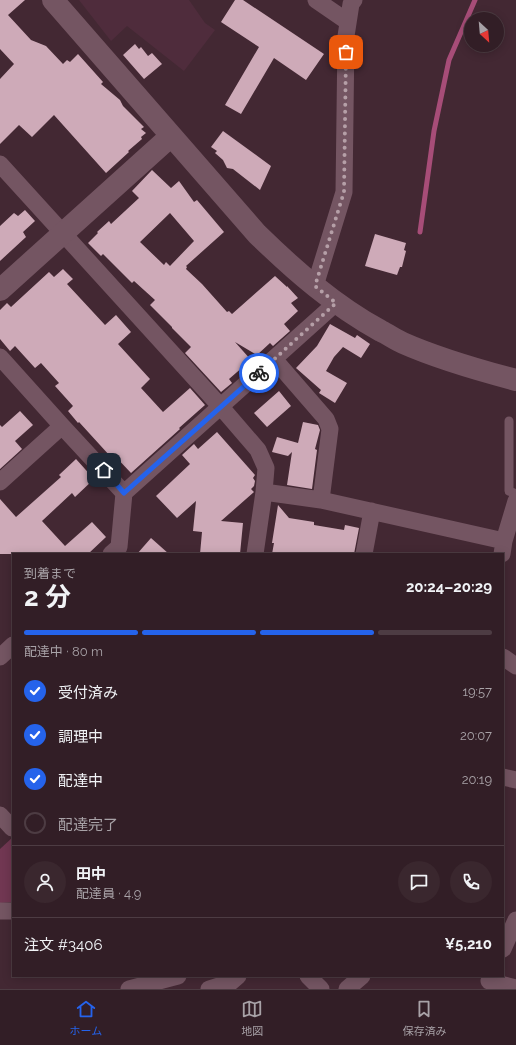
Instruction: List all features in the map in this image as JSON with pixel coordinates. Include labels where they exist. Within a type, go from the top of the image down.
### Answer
[{"type":"street","points":[[54,0],[257,234],[288,264],[336,303],[402,343],[464,366],[516,380]]},
{"type":"street","points":[[316,0],[348,22]]},
{"type":"street","points":[[315,286],[344,192],[346,36],[351,4],[354,0]]},
{"type":"street","points":[[0,290],[171,136]]},
{"type":"street","points":[[0,164],[221,407],[258,450],[266,468],[255,553]]},
{"type":"street","points":[[113,553],[119,547],[124,493],[336,303]]},
{"type":"street","points":[[0,357],[124,493]]},
{"type":"street","points":[[274,359],[326,419],[330,429],[321,500]]},
{"type":"street","points":[[0,482],[62,426]]},
{"type":"street","points":[[264,492],[321,500],[372,511],[503,547],[516,501]]},
{"type":"street","points":[[364,553],[372,511]]},
{"type":"street","points":[[0,657],[12,646]]},
{"type":"street","points":[[504,658],[516,666]]},
{"type":"street","points":[[504,777],[516,780]]},
{"type":"street","points":[[0,815],[12,828]]},
{"type":"street","points":[[0,911],[12,911]]},
{"type":"street","points":[[504,947],[516,920]]},
{"type":"street","points":[[134,984],[172,977]]},
{"type":"street","points":[[209,989],[231,982],[237,977]]},
{"type":"street","points":[[309,977],[321,989]]},
{"type":"street","points":[[347,989],[361,977]]},
{"type":"street","points":[[487,982],[516,988]]},
{"type":"lane","points":[[509,422],[509,491],[516,494]]},
{"type":"shaded area","points":[[79,0],[189,0],[205,23],[215,30],[184,71],[127,26],[111,41]]},
{"type":"shaded area","points":[[12,838],[12,902],[0,903],[0,849]]},
{"type":"building","points":[[0,0],[25,0],[8,15],[31,40],[46,46],[63,64],[67,60],[70,62],[78,54],[103,82],[101,84],[120,100],[123,106],[144,127],[141,129],[146,133],[141,137],[142,139],[106,173],[54,115],[32,137],[19,125],[0,144],[0,79],[14,64],[0,49]]},
{"type":"building","points":[[235,0],[243,0],[324,54],[306,80],[274,58],[241,114],[225,105],[259,47],[221,22]]},
{"type":"building","points":[[135,44],[139,49],[141,47],[148,56],[152,53],[162,64],[144,79],[123,55]]},
{"type":"building","points":[[223,131],[271,166],[260,190],[233,169],[227,168],[223,160],[215,153],[217,151],[211,147]]},
{"type":"building","points":[[152,170],[171,188],[179,181],[194,202],[197,200],[224,232],[186,266],[186,269],[202,284],[227,312],[229,311],[232,314],[275,276],[298,298],[291,303],[298,311],[284,324],[290,331],[273,346],[270,343],[257,355],[235,342],[251,360],[229,379],[232,383],[221,392],[185,353],[191,347],[150,305],[155,300],[134,281],[132,283],[103,254],[101,256],[88,243],[109,221],[111,224],[139,198],[132,191]],"holes":[[[170,213],[194,241],[170,266],[166,262],[164,265],[140,242]]]},
{"type":"building","points":[[25,210],[35,221],[23,232],[26,237],[0,261],[0,226],[14,213],[18,216]]},
{"type":"building","points":[[375,234],[406,243],[404,250],[406,251],[402,267],[400,267],[397,275],[365,266]]},
{"type":"building","points":[[63,269],[73,279],[67,284],[105,325],[116,315],[131,332],[118,344],[150,379],[141,388],[163,412],[190,388],[205,405],[131,473],[113,454],[110,456],[68,411],[73,406],[55,386],[59,383],[41,363],[35,368],[15,346],[10,351],[0,339],[0,310],[7,303],[11,307],[49,272],[54,277]]},
{"type":"building","points":[[330,324],[355,338],[357,335],[370,344],[361,358],[343,347],[334,357],[326,371],[347,383],[335,403],[319,393],[321,390],[296,368],[317,346]]},
{"type":"building","points":[[279,391],[291,406],[267,427],[254,413]]},
{"type":"building","points":[[20,411],[33,425],[15,441],[22,449],[0,469],[0,425],[2,427]]},
{"type":"building","points":[[303,422],[318,425],[320,430],[315,449],[317,450],[312,489],[287,485],[292,452],[288,456],[272,452],[277,437],[298,443]]},
{"type":"building","points":[[217,432],[255,475],[253,478],[255,481],[254,486],[251,489],[254,492],[221,521],[243,523],[240,553],[200,553],[202,532],[193,531],[196,501],[177,518],[156,496],[190,464],[182,455],[194,444],[198,449]]},
{"type":"building","points":[[76,459],[94,479],[75,497],[72,493],[42,521],[65,546],[92,522],[106,537],[89,553],[0,554],[0,499],[16,517],[61,477],[59,475]]},
{"type":"building","points":[[278,505],[289,518],[314,522],[314,525],[344,530],[345,525],[359,528],[354,553],[272,553],[274,543],[272,543]]},
{"type":"building","points":[[151,538],[168,553],[138,553]]},
{"type":"waterway","points":[[420,232],[434,131],[449,60],[475,0]]},
{"type":"way so far","points":[[259,373],[336,303],[315,286],[344,192],[346,52]]},
{"type":"route","points":[[104,470],[124,493],[259,373]]}]
